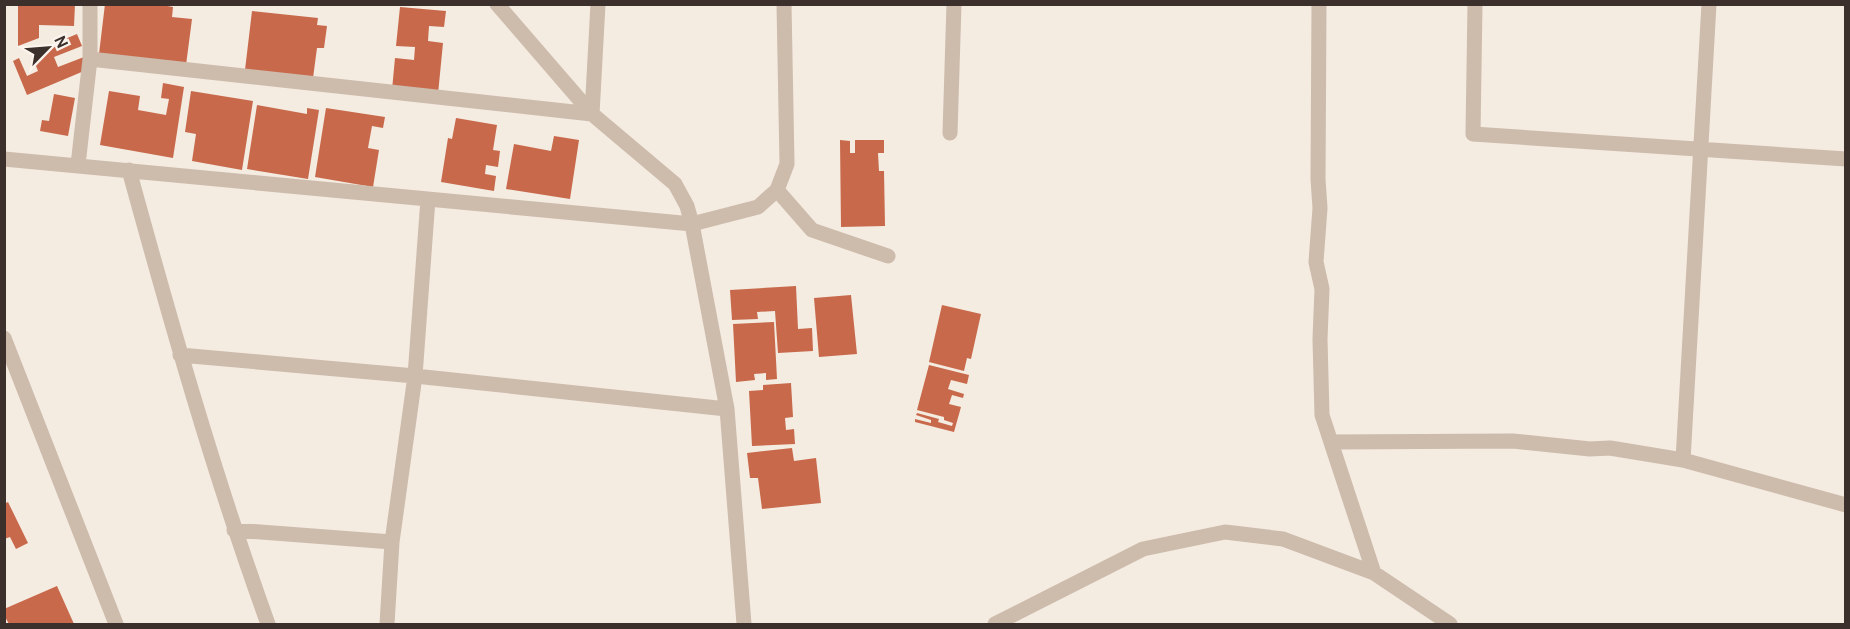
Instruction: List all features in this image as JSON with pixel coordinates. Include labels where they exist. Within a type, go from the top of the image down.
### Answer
[{"type":"street","points":[[78,165],[90,59],[90,4]]},
{"type":"street","points":[[497,4],[592,114],[675,184],[687,206],[727,409],[744,624]]},
{"type":"street","points":[[592,114],[598,4]]},
{"type":"street","points":[[4,159],[692,224],[758,207],[777,190],[787,164],[784,4]]},
{"type":"street","points":[[950,133],[954,4]]},
{"type":"street","points":[[1319,4],[1318,179],[1320,208],[1316,262],[1322,289],[1320,339],[1322,415],[1374,573]]},
{"type":"street","points":[[1475,4],[1473,134],[1845,159]]},
{"type":"street","points":[[1683,460],[1709,4]]},
{"type":"street","points":[[90,59],[592,114]]},
{"type":"street","points":[[129,170],[180,355],[234,530],[268,624]]},
{"type":"street","points":[[777,190],[812,230],[888,255]]},
{"type":"street","points":[[387,624],[392,542],[415,376],[428,199]]},
{"type":"street","points":[[4,338],[116,624]]},
{"type":"street","points":[[180,355],[415,376],[727,409]]},
{"type":"street","points":[[1331,442],[1513,441],[1590,449],[1610,448],[1683,460],[1845,505]]},
{"type":"street","points":[[234,530],[392,542]]},
{"type":"street","points":[[995,624],[1143,549],[1225,532],[1283,539],[1374,573],[1450,624]]},
{"type":"building","points":[[18,4],[75,4],[74,26],[39,25],[39,38],[18,46]]},
{"type":"building","points":[[105,4],[156,4],[173,7],[172,17],[192,19],[186,65],[99,54]]},
{"type":"building","points":[[400,7],[446,11],[444,27],[429,26],[428,41],[443,43],[438,94],[392,90],[395,58],[414,60],[415,47],[396,46]]},
{"type":"building","points":[[252,11],[318,18],[317,25],[327,26],[324,48],[317,48],[313,78],[245,70]]},
{"type":"building","points":[[77,34],[82,46],[54,57],[58,67],[84,57],[84,71],[27,95],[13,61],[19,58],[27,76],[38,71],[31,53]]},
{"type":"building","points":[[163,83],[184,87],[173,158],[100,145],[109,91],[140,96],[138,110],[166,115],[169,99],[161,98]]},
{"type":"building","points":[[191,91],[253,101],[242,170],[192,161],[196,134],[185,132]]},
{"type":"building","points":[[54,94],[75,98],[68,136],[40,131],[42,120],[49,121]]},
{"type":"building","points":[[257,105],[307,114],[307,108],[319,110],[308,179],[247,169]]},
{"type":"building","points":[[326,108],[385,117],[383,128],[372,126],[368,148],[379,150],[373,187],[315,177]]},
{"type":"building","points":[[456,118],[497,125],[493,150],[500,151],[498,167],[486,165],[485,174],[496,176],[494,191],[441,182],[448,138],[452,139]]},
{"type":"building","points":[[554,136],[579,140],[570,199],[506,189],[514,144],[551,151]]},
{"type":"building","points":[[840,140],[850,141],[850,153],[855,153],[855,140],[884,140],[884,153],[878,153],[879,171],[884,171],[885,226],[841,227]]},
{"type":"building","points":[[796,286],[798,329],[812,328],[813,351],[778,353],[775,311],[757,312],[758,319],[732,320],[730,290]]},
{"type":"building","points":[[851,295],[857,354],[819,357],[814,298]]},
{"type":"building","points":[[942,305],[981,314],[971,359],[967,358],[964,371],[929,362]]},
{"type":"building","points":[[774,322],[777,379],[766,380],[766,373],[754,374],[755,380],[736,382],[733,324]]},
{"type":"building","points":[[929,365],[969,375],[967,384],[951,380],[948,389],[964,394],[963,398],[952,395],[949,404],[961,407],[954,432],[915,422],[915,419],[931,423],[931,420],[916,415],[917,413],[939,419],[938,422],[952,426],[953,423],[944,420],[944,417],[917,410]]},
{"type":"building","points":[[791,383],[793,417],[785,418],[786,430],[794,429],[795,444],[752,446],[749,391],[763,390],[763,385]]},
{"type":"building","points":[[792,448],[794,461],[816,458],[821,503],[762,509],[758,478],[750,478],[747,453]]},
{"type":"building","points":[[8,502],[28,543],[16,549],[10,537],[4,539],[4,504]]},
{"type":"building","points":[[57,586],[74,624],[9,624],[4,615],[4,609]]}]
